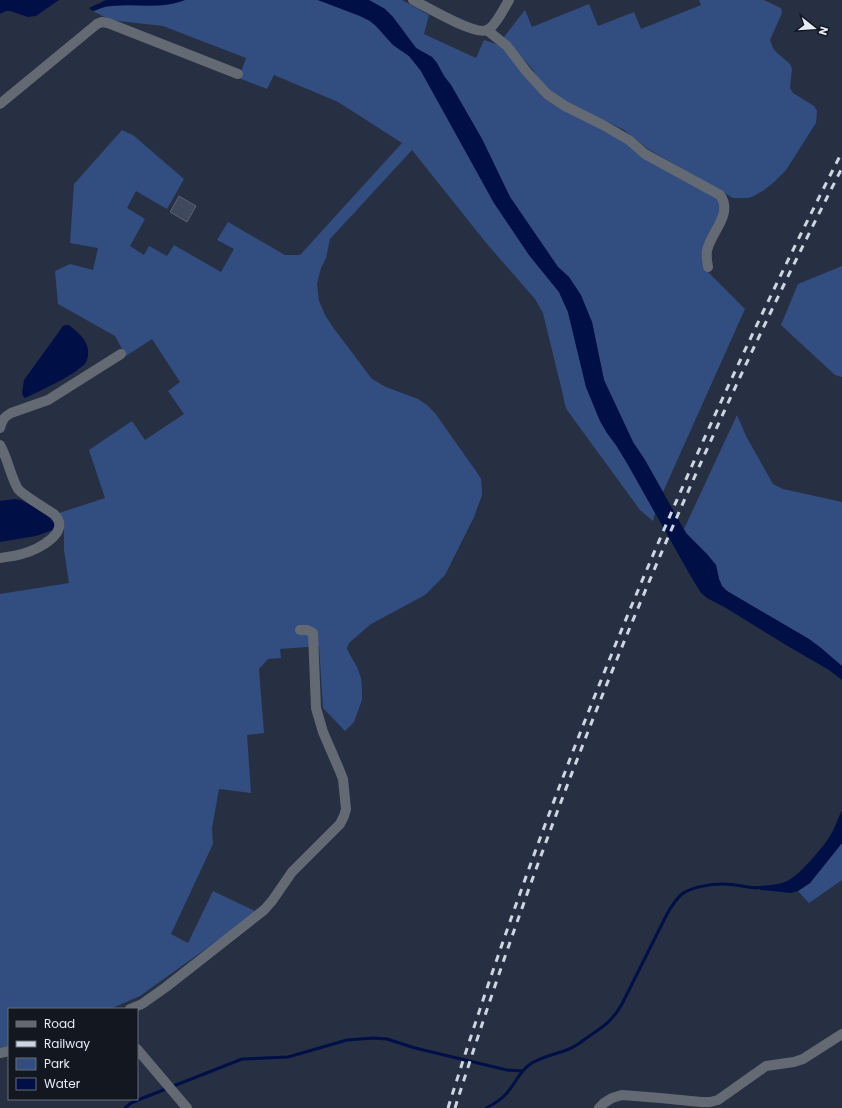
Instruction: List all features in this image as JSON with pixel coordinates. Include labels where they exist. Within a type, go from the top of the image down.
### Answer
[{"type":"street","points":[[414,0],[470,29],[482,31],[492,27],[509,0]]},
{"type":"street","points":[[0,104],[97,24],[102,22],[108,23],[238,74]]},
{"type":"street","points":[[487,30],[507,46],[526,71],[547,94],[565,106],[629,140],[645,154],[720,195],[724,200],[725,207],[707,249],[706,258],[708,267]]},
{"type":"street","points":[[0,428],[1,421],[6,416],[48,400],[121,354]]},
{"type":"street","points":[[0,445],[13,479],[19,489],[54,514],[60,521],[57,533],[46,543],[20,555],[0,558]]},
{"type":"street","points":[[132,1008],[142,1004],[166,987],[264,910],[272,901],[287,877],[342,822],[346,810],[342,779],[323,732],[316,708],[313,633],[307,630],[300,630]]},
{"type":"street","points":[[599,1108],[612,1098],[622,1096],[701,1102],[718,1100],[766,1066],[794,1062],[803,1059],[842,1034]]},
{"type":"street","points":[[138,1050],[187,1108]]},
{"type":"green space","points":[[185,0],[318,0],[370,21],[393,45],[409,56],[417,64],[494,203],[529,255],[559,292],[568,312],[586,387],[600,421],[627,463],[655,513],[653,521],[640,510],[567,410],[543,313],[535,299],[487,244],[412,150],[330,239],[326,258],[321,268],[317,284],[319,301],[326,317],[372,379],[386,387],[418,399],[435,413],[481,479],[482,495],[474,517],[445,575],[425,595],[371,624],[349,643],[347,648],[361,678],[362,700],[354,722],[345,731],[323,708],[319,646],[280,649],[281,658],[268,659],[259,669],[264,733],[247,735],[251,793],[219,789],[212,828],[213,844],[171,934],[188,943],[213,891],[257,912],[140,996],[112,1008],[8,1008],[8,1046],[0,1048],[0,594],[69,583],[64,550],[64,523],[56,514],[105,498],[89,450],[132,421],[145,440],[184,414],[168,391],[180,382],[152,339],[126,356],[115,336],[58,304],[55,271],[70,264],[93,270],[98,248],[70,243],[74,184],[122,130],[133,135],[184,179],[167,209],[136,191],[127,208],[145,219],[130,246],[144,255],[149,246],[167,256],[174,245],[221,272],[234,249],[217,240],[228,222],[285,255],[300,255],[402,143],[338,102],[274,75],[267,89],[239,78],[246,58],[163,26],[110,20],[93,11],[109,6],[176,3]]},
{"type":"green space","points":[[369,0],[402,0],[429,15],[424,34],[476,58],[484,40],[496,44],[506,51],[535,87],[714,195],[720,202],[722,211],[702,254],[702,261],[704,268],[745,309],[663,492],[633,442],[604,380],[592,322],[569,277],[558,267],[510,197],[482,139],[437,63],[432,57],[416,48],[393,17],[385,9]]},
{"type":"green space","points":[[699,0],[764,0],[781,8],[782,13],[770,40],[776,52],[790,64],[792,69],[790,88],[793,93],[814,106],[817,111],[816,123],[786,170],[764,190],[748,198],[733,198],[648,149],[624,130],[551,94],[542,85],[533,70],[504,37],[525,10],[532,27],[589,4],[598,26],[634,12],[641,29],[701,5]]},
{"type":"green space","points":[[842,266],[842,377],[835,375],[781,325],[798,284]]},
{"type":"green space","points":[[737,415],[746,436],[773,484],[783,489],[842,502],[842,666],[809,639],[727,591],[722,586],[719,579],[716,565],[684,529]]},
{"type":"green space","points":[[842,843],[842,880],[809,903],[798,891],[810,883]]},
{"type":"water","points":[[0,0],[59,0],[36,16],[28,17],[10,11],[0,14]]},
{"type":"water","points":[[106,0],[185,0],[158,6],[120,5],[109,6],[93,11],[89,8]]},
{"type":"water","points":[[318,0],[369,0],[385,9],[393,17],[416,48],[432,57],[437,63],[482,139],[510,197],[558,267],[569,277],[581,295],[592,322],[604,380],[633,442],[645,460],[686,533],[716,565],[719,579],[722,586],[727,591],[809,639],[821,648],[842,666],[842,680],[829,670],[701,593],[627,463],[600,421],[586,387],[568,312],[559,292],[529,255],[494,203],[421,71],[409,56],[393,45],[370,21]]},
{"type":"water","points":[[69,325],[76,331],[86,343],[88,354],[85,364],[63,379],[25,398],[22,393],[24,380],[63,326]]},
{"type":"water","points":[[15,499],[21,500],[47,515],[55,524],[53,530],[36,536],[0,542],[0,501]]},
{"type":"water","points":[[842,810],[842,843],[810,883],[798,891],[791,893],[761,890],[753,886],[780,883],[787,881],[798,874],[827,841]]},
{"type":"building","points":[[179,196],[196,206],[187,222],[170,212]]},
{"type":"waterway","points":[[486,1108],[504,1096],[525,1068],[529,1065],[538,1060],[573,1047],[601,1028],[614,1016],[622,1004],[667,914],[675,901],[682,894],[696,888],[718,884],[731,884],[757,888]]},
{"type":"waterway","points":[[125,1108],[138,1100],[242,1059],[288,1057],[347,1040],[373,1038],[387,1039],[415,1048],[507,1070],[522,1071]]},
{"type":"railway","points":[[448,1108],[488,985],[531,863],[625,622],[729,385],[784,268],[842,152]]},
{"type":"railway","points":[[455,1108],[537,867],[629,630],[731,397],[785,282],[842,168]]}]
